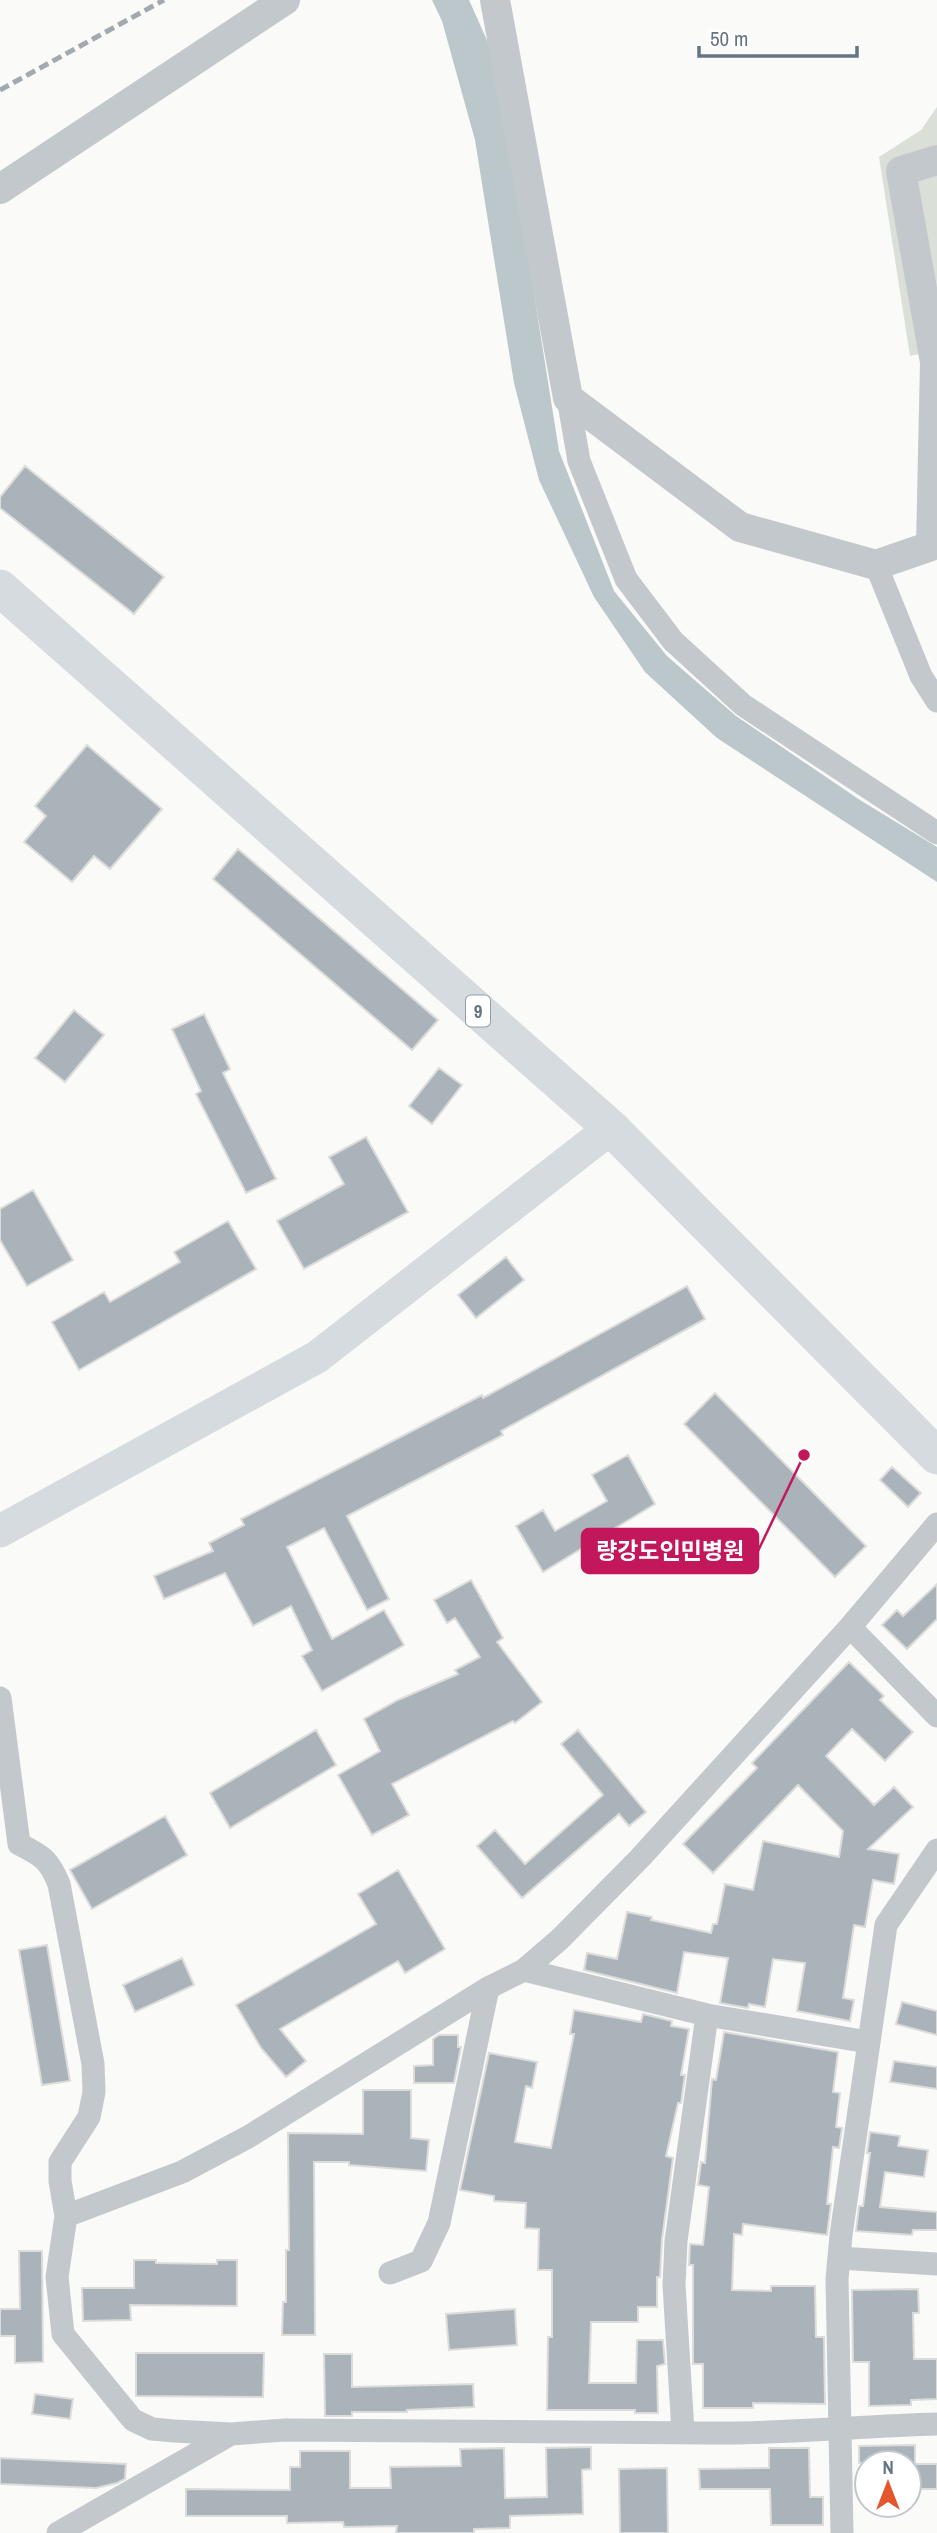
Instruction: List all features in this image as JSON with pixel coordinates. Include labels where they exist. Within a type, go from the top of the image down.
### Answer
[{"type":"main road","name":"9","points":[[0,588],[611,1128],[937,1456]]},
{"type":"main road","points":[[0,1531],[317,1357],[611,1128]]},
{"type":"street","points":[[0,189],[285,0]]},
{"type":"street","points":[[495,0],[579,461],[626,579],[673,641],[743,705],[937,833]]},
{"type":"street","points":[[568,398],[740,527],[876,565],[934,547],[935,362],[901,171],[937,160]]},
{"type":"street","points":[[876,565],[921,676],[937,701]]},
{"type":"street","points":[[66,2216],[182,2172],[248,2137],[488,1988],[524,1970],[560,1939],[640,1858],[850,1627],[937,1524]]},
{"type":"street","points":[[850,1627],[937,1716]]},
{"type":"street","points":[[0,1698],[19,1844],[39,1854],[50,1864],[59,1884],[93,2064],[93,2092],[89,2117],[60,2162],[66,2216],[57,2277],[63,2334],[133,2420],[152,2429],[231,2434],[285,2430],[812,2431],[839,2427],[937,2424]]},
{"type":"street","points":[[842,2533],[837,2279],[841,2235],[886,1925],[937,1850]]},
{"type":"street","points":[[524,1970],[707,2015],[868,2042]]},
{"type":"street","points":[[390,2273],[421,2261],[439,2223],[488,1988]]},
{"type":"street","points":[[683,2432],[674,2285],[676,2241],[707,2015]]},
{"type":"street","points":[[839,2258],[937,2264]]},
{"type":"street","points":[[62,2532],[231,2434]]},
{"type":"shaded area","points":[[432,0],[469,0],[490,47],[511,149],[559,451],[614,591],[667,656],[736,716],[860,800],[937,847],[937,882],[717,738],[645,672],[594,597],[539,480],[514,383],[475,140],[442,21]]},
{"type":"shaded area","points":[[937,107],[937,350],[910,356],[879,157],[921,130]]},
{"type":"building","points":[[25,466],[164,577],[134,614],[0,508],[0,497]]},
{"type":"building","points":[[87,745],[162,809],[110,869],[94,856],[72,882],[24,842],[46,816],[35,806]]},
{"type":"building","points":[[238,849],[438,1020],[412,1050],[213,879]]},
{"type":"building","points":[[74,1010],[104,1035],[65,1082],[35,1058]]},
{"type":"building","points":[[204,1014],[230,1069],[223,1073],[276,1179],[246,1193],[196,1094],[201,1091],[172,1029]]},
{"type":"building","points":[[439,1068],[462,1085],[432,1124],[409,1106]]},
{"type":"building","points":[[366,1137],[408,1212],[304,1269],[277,1221],[344,1184],[329,1157]]},
{"type":"building","points":[[33,1190],[73,1260],[27,1286],[0,1240],[0,1209]]},
{"type":"building","points":[[228,1221],[256,1269],[79,1370],[52,1322],[104,1292],[110,1302],[180,1262],[174,1252]]},
{"type":"building","points":[[506,1257],[524,1280],[476,1318],[458,1295]]},
{"type":"building","points":[[687,1286],[705,1319],[501,1431],[503,1435],[347,1516],[389,1599],[367,1610],[324,1528],[287,1547],[332,1639],[384,1610],[404,1645],[322,1691],[302,1656],[312,1650],[291,1606],[253,1626],[225,1573],[164,1599],[154,1576],[213,1551],[209,1543],[244,1525],[241,1519],[482,1395],[483,1398]]},
{"type":"building","points":[[715,1393],[866,1546],[835,1577],[684,1424]]},
{"type":"building","points":[[628,1455],[655,1504],[543,1572],[516,1526],[543,1510],[555,1531],[607,1501],[592,1475]]},
{"type":"building","points":[[892,1467],[921,1493],[908,1507],[880,1480]]},
{"type":"building","points":[[471,1580],[503,1638],[497,1642],[542,1702],[515,1723],[513,1721],[392,1784],[409,1815],[372,1835],[338,1775],[380,1751],[364,1719],[398,1700],[458,1674],[455,1670],[480,1657],[455,1618],[447,1623],[434,1600]]},
{"type":"building","points":[[937,1584],[937,1619],[907,1649],[882,1625],[897,1610],[903,1616]]},
{"type":"building","points":[[849,1662],[884,1696],[880,1700],[913,1732],[885,1761],[852,1729],[826,1756],[874,1805],[894,1787],[913,1807],[868,1849],[899,1854],[894,1884],[873,1880],[865,1927],[854,1925],[843,1998],[854,2000],[850,2021],[797,2011],[805,1963],[773,1959],[765,2007],[749,2004],[748,2008],[720,2003],[728,1958],[684,1952],[677,1993],[584,1970],[587,1953],[617,1959],[627,1912],[711,1933],[713,1924],[717,1924],[725,1884],[753,1890],[763,1841],[839,1857],[843,1831],[798,1785],[713,1873],[683,1844],[757,1768],[752,1763]]},
{"type":"building","points":[[316,1730],[336,1765],[230,1828],[210,1793]]},
{"type":"building","points":[[578,1730],[646,1812],[629,1826],[619,1814],[522,1898],[477,1846],[495,1830],[525,1864],[603,1795],[561,1744]]},
{"type":"building","points":[[165,1816],[187,1855],[92,1909],[70,1870]]},
{"type":"building","points":[[398,1870],[445,1949],[405,1973],[398,1961],[280,2029],[306,2061],[286,2077],[261,2048],[236,2005],[376,1924],[358,1894]]},
{"type":"building","points":[[47,1945],[70,2081],[42,2085],[19,1950]]},
{"type":"building","points":[[182,1958],[194,1985],[135,2012],[123,1985]]},
{"type":"building","points":[[902,2002],[937,2011],[937,2035],[896,2024]]},
{"type":"building","points":[[574,2010],[641,2022],[643,2014],[672,2021],[671,2026],[689,2029],[681,2075],[685,2075],[681,2103],[678,2103],[666,2156],[673,2158],[662,2239],[660,2277],[657,2277],[657,2307],[638,2307],[638,2322],[591,2322],[589,2383],[636,2383],[637,2340],[663,2340],[665,2364],[657,2366],[658,2413],[635,2413],[635,2410],[547,2410],[548,2337],[552,2337],[552,2270],[538,2270],[539,2229],[525,2228],[526,2203],[494,2201],[494,2196],[460,2190],[489,2053],[537,2062],[532,2088],[526,2086],[515,2142],[551,2148],[574,2034],[570,2034]]},
{"type":"building","points":[[724,2032],[838,2052],[833,2092],[840,2093],[836,2127],[842,2128],[839,2148],[833,2147],[827,2204],[831,2204],[827,2235],[743,2224],[742,2235],[734,2234],[732,2290],[771,2291],[771,2286],[815,2286],[816,2337],[824,2337],[825,2404],[753,2403],[753,2408],[703,2408],[703,2364],[693,2364],[693,2265],[689,2265],[690,2244],[703,2245],[709,2187],[698,2185],[701,2162],[705,2163],[712,2079],[716,2080]]},
{"type":"building","points":[[439,2035],[458,2035],[458,2047],[461,2047],[454,2083],[414,2083],[414,2066],[433,2065],[433,2039]]},
{"type":"building","points":[[894,2061],[937,2067],[937,2089],[890,2082]]},
{"type":"building","points":[[363,2090],[411,2090],[411,2138],[429,2140],[426,2171],[349,2165],[349,2162],[314,2162],[315,2335],[282,2335],[283,2302],[286,2302],[286,2250],[289,2250],[288,2133],[363,2134]]},
{"type":"building","points":[[870,2132],[900,2136],[898,2146],[928,2150],[924,2177],[885,2172],[880,2207],[937,2212],[937,2230],[913,2230],[912,2235],[856,2231],[859,2206],[863,2206]]},
{"type":"building","points":[[19,2251],[42,2251],[43,2362],[15,2363],[15,2336],[0,2336],[0,2309],[20,2309]]},
{"type":"building","points":[[134,2260],[217,2264],[217,2260],[237,2260],[237,2306],[130,2305],[131,2320],[83,2321],[82,2288],[134,2288]]},
{"type":"building","points":[[918,2289],[919,2313],[913,2313],[914,2359],[937,2359],[937,2399],[911,2400],[911,2405],[869,2406],[869,2362],[853,2362],[852,2290]]},
{"type":"building","points":[[515,2309],[517,2345],[449,2350],[446,2314]]},
{"type":"building","points":[[136,2353],[264,2353],[263,2397],[136,2396]]},
{"type":"building","points":[[324,2354],[352,2354],[352,2387],[473,2384],[474,2407],[407,2412],[352,2412],[352,2416],[325,2416]]},
{"type":"building","points":[[35,2394],[73,2399],[70,2419],[32,2414]]},
{"type":"building","points":[[915,2445],[915,2449],[859,2449],[859,2446]]},
{"type":"building","points":[[591,2447],[591,2469],[582,2470],[583,2514],[510,2516],[510,2528],[474,2529],[474,2533],[396,2533],[397,2526],[344,2527],[343,2522],[287,2523],[287,2516],[186,2516],[186,2489],[290,2490],[290,2467],[300,2467],[300,2451],[350,2451],[350,2488],[391,2488],[390,2467],[461,2466],[460,2449],[504,2448],[505,2498],[547,2497],[546,2448]]},
{"type":"building","points":[[769,2448],[809,2448],[810,2497],[823,2497],[823,2525],[771,2525],[770,2489],[700,2489],[699,2469],[769,2468]]},
{"type":"building","points":[[0,2458],[126,2464],[125,2479],[96,2488],[0,2484]]},
{"type":"building","points":[[923,2464],[937,2464],[937,2489],[923,2489]]},
{"type":"building","points":[[667,2468],[668,2533],[620,2533],[619,2469]]},
{"type":"railway","points":[[0,90],[164,0]]},
{"type":"place","name":"량강도인민병원","points":[[804,1455]]}]
